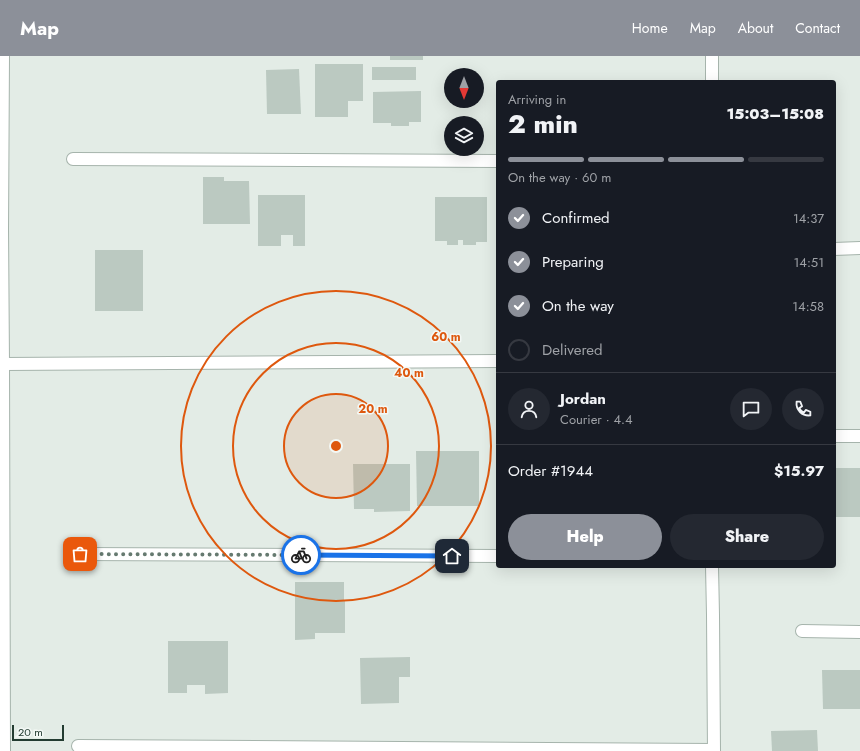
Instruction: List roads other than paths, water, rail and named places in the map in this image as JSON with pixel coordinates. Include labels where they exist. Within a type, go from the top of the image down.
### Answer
[{"type":"street","points":[[3,56],[1,209],[3,364],[2,643],[4,751]]},
{"type":"street","points":[[712,56],[712,80]]},
{"type":"street","points":[[73,159],[496,161]]},
{"type":"street","points":[[836,249],[860,248]]},
{"type":"street","points":[[3,364],[496,361]]},
{"type":"street","points":[[836,436],[860,436]]},
{"type":"street","points":[[80,554],[496,556]]},
{"type":"street","points":[[78,746],[714,750],[714,615],[712,568]]},
{"type":"street","points":[[802,631],[860,632]]}]
